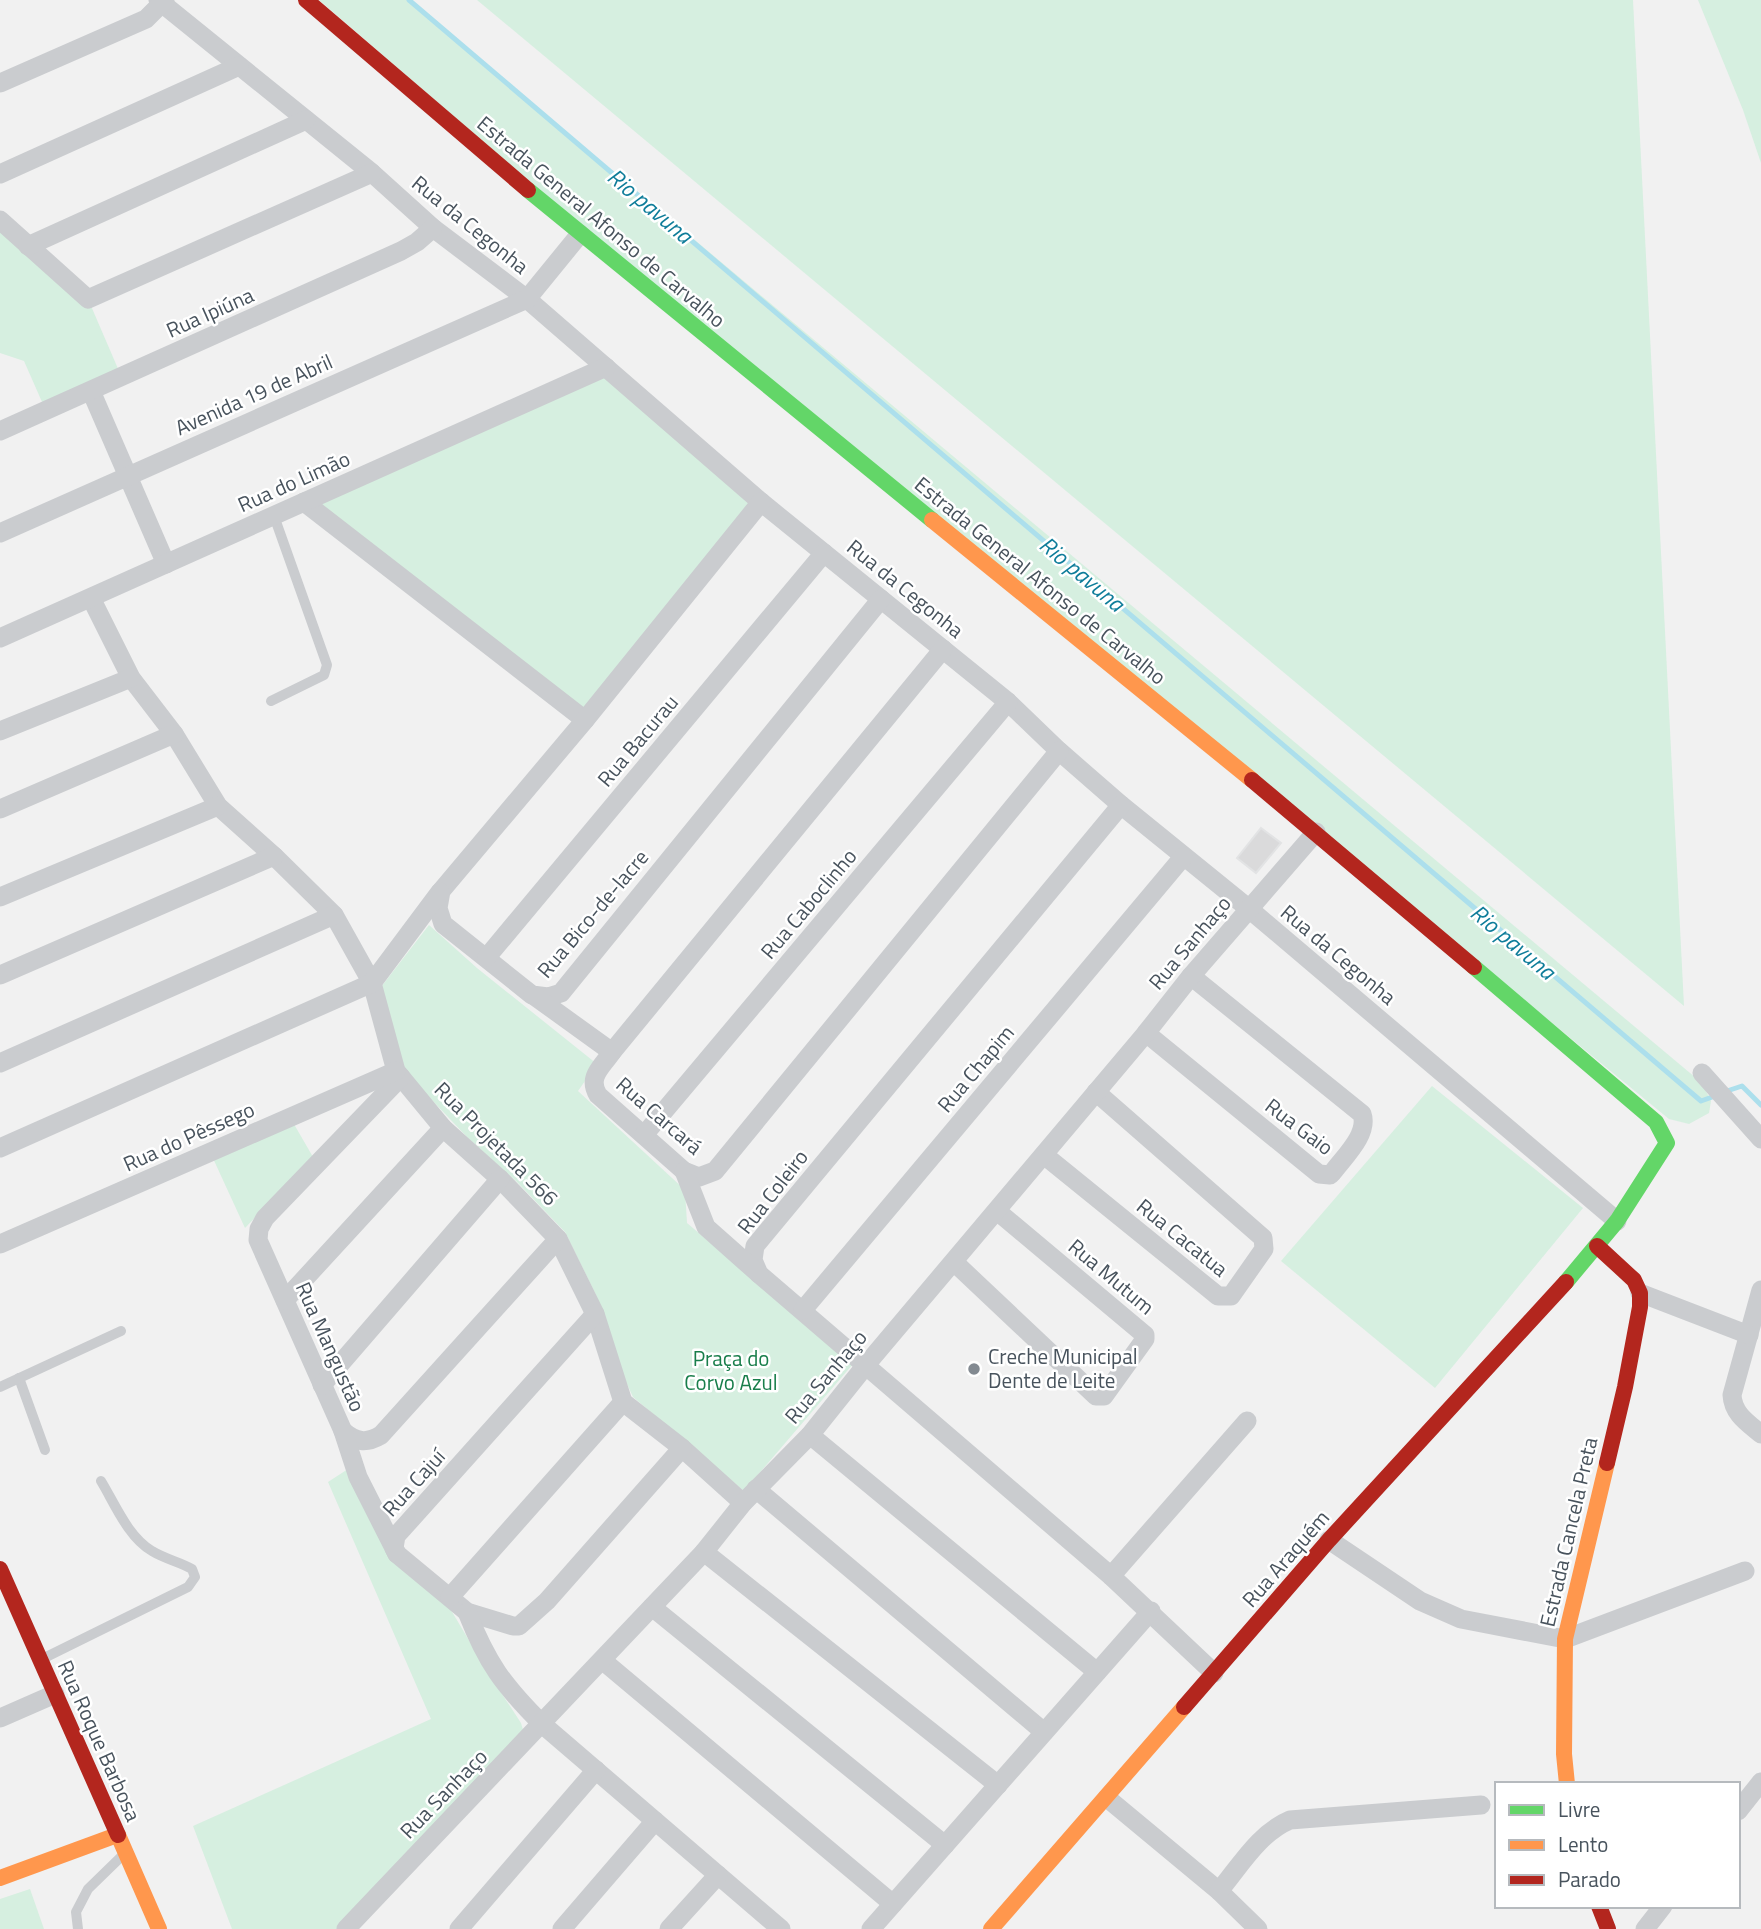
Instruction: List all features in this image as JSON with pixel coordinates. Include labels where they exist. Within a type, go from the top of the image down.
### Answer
[{"type":"street","name":"Estrada General Afonso de Carvalho","points":[[306,0],[580,234],[1316,832],[1656,1122],[1667,1143],[1617,1221]]},
{"type":"street","points":[[0,83],[127,29],[146,19],[161,1]]},
{"type":"street","name":"Rua da Cegonha","points":[[161,1],[372,173],[433,228],[527,299],[761,502],[1008,702],[1121,805],[1248,908],[1617,1221]]},
{"type":"street","points":[[0,174],[239,66]]},
{"type":"street","points":[[28,246],[306,120]]},
{"type":"street","points":[[0,220],[88,299],[372,173]]},
{"type":"street","name":"Rua Ipiúna","points":[[0,431],[401,251],[433,228]]},
{"type":"street","points":[[527,299],[580,234]]},
{"type":"street","name":"Avenida 19 de Abril","points":[[0,533],[527,299]]},
{"type":"street","name":"Rua do Limão","points":[[0,638],[606,367]]},
{"type":"street","points":[[91,391],[166,565]]},
{"type":"street","points":[[304,502],[585,720]]},
{"type":"street","points":[[0,1148],[372,983],[441,891],[585,720],[761,502]]},
{"type":"street","name":"Rua Bacurau","points":[[487,957],[824,553]]},
{"type":"street","name":"Rua Projetada 566","points":[[91,598],[131,678],[174,734],[218,806],[334,915],[372,983],[398,1074],[443,1128],[500,1179],[558,1239],[596,1314],[623,1402]]},
{"type":"street","name":"Rua Bico-de-lacre","points":[[441,891],[438,908],[443,924],[532,995],[548,997],[561,993],[881,599]]},
{"type":"street","name":"Rua Carcará","points":[[943,649],[612,1052],[593,1080],[598,1095],[684,1171],[699,1177],[715,1171],[1059,751]]},
{"type":"street","points":[[0,731],[131,678]]},
{"type":"street","name":"Rua Caboclinho","points":[[644,1135],[1008,702]]},
{"type":"street","points":[[0,809],[174,734]]},
{"type":"street","name":"Rua Coleiro","points":[[759,1274],[752,1261],[755,1246],[1121,805]]},
{"type":"street","points":[[0,897],[218,806]]},
{"type":"street","name":"Rua Sanhaço","points":[[346,1929],[704,1552],[749,1496],[810,1435],[1248,908],[1316,832]]},
{"type":"street","points":[[0,975],[274,856]]},
{"type":"street","name":"Rua Chapim","points":[[803,1310],[1183,857]]},
{"type":"street","points":[[0,1063],[334,915]]},
{"type":"street","name":"Rua Gaio","points":[[1146,1033],[1319,1174],[1330,1175],[1333,1172],[1362,1131],[1362,1114],[1191,976]]},
{"type":"street","points":[[532,995],[612,1052]]},
{"type":"street","points":[[1702,1073],[1761,1139]]},
{"type":"street","name":"Rua do Pêssego","points":[[0,1244],[398,1074]]},
{"type":"street","name":"Rua Mangustão","points":[[398,1074],[265,1218],[259,1228],[258,1240],[343,1431],[362,1442],[371,1441],[381,1435],[558,1239]]},
{"type":"street","name":"Rua Cacatua","points":[[1044,1155],[1218,1296],[1231,1296],[1264,1250],[1263,1238],[1097,1092]]},
{"type":"street","points":[[285,1300],[443,1128]]},
{"type":"street","points":[[684,1171],[706,1227],[1151,1611],[1214,1673]]},
{"type":"street","points":[[322,1385],[500,1179]]},
{"type":"street","name":"Rua Mutum","points":[[954,1262],[1096,1396],[1104,1396],[1145,1339],[1145,1335],[997,1211]]},
{"type":"street","name":"Rua Araquém","points":[[991,1929],[1329,1540],[1553,1297],[1617,1221]]},
{"type":"street","points":[[1597,1246],[1634,1280],[1640,1293],[1749,1335]]},
{"type":"street","name":"Estrada Cancela Preta","points":[[1567,1782],[1564,1754],[1565,1639],[1625,1387],[1640,1293]]},
{"type":"street","points":[[1760,1297],[1732,1395],[1740,1416],[1761,1434]]},
{"type":"street","name":"Rua Cajuí","points":[[397,1554],[394,1548],[396,1536],[596,1314]]},
{"type":"street","points":[[450,1597],[623,1402],[749,1496],[1044,1732]]},
{"type":"street","points":[[1111,1576],[1247,1421]]},
{"type":"street","points":[[343,1431],[358,1477],[397,1554],[467,1612],[492,1667],[511,1694],[774,1927]]},
{"type":"street","points":[[810,1435],[1097,1672]]},
{"type":"street","points":[[467,1612],[513,1626],[524,1622],[547,1601],[682,1448]]},
{"type":"street","points":[[1329,1540],[1420,1601],[1461,1619],[1565,1639],[1745,1571]]},
{"type":"street","points":[[704,1552],[998,1785]]},
{"type":"street","name":"Rua Roque Barbosa","points":[[0,1569],[159,1929]]},
{"type":"street","points":[[652,1606],[945,1845]]},
{"type":"street","points":[[871,1929],[1151,1611]]},
{"type":"street","points":[[602,1660],[893,1904]]},
{"type":"street","points":[[0,1718],[55,1694]]},
{"type":"street","points":[[459,1929],[596,1770]]},
{"type":"street","points":[[1740,1808],[1761,1782]]},
{"type":"street","points":[[1107,1798],[1219,1891],[1258,1929]]},
{"type":"street","points":[[1219,1891],[1263,1837],[1275,1826],[1290,1821],[1481,1805]]},
{"type":"street","points":[[562,1929],[656,1821]]},
{"type":"street","points":[[0,1878],[117,1835]]},
{"type":"street","points":[[669,1929],[718,1875]]},
{"type":"street","points":[[1600,1908],[1608,1929]]},
{"type":"street","points":[[1645,1929],[1661,1908]]},
{"type":"lane","points":[[271,701],[324,675],[327,665],[274,516]]},
{"type":"lane","points":[[0,1387],[121,1331]]},
{"type":"lane","points":[[19,1378],[45,1450]]},
{"type":"lane","points":[[40,1660],[188,1587],[195,1577],[192,1569],[177,1560],[153,1552],[134,1535],[101,1481]]},
{"type":"lane","points":[[78,1929],[76,1912],[88,1889],[125,1852]]},
{"type":"green space","points":[[319,0],[408,0],[1702,1083],[1711,1101],[1709,1113],[1689,1124],[1669,1119],[587,231]]},
{"type":"green space","points":[[477,0],[1633,0],[1684,1006]]},
{"type":"green space","points":[[1698,0],[1761,0],[1761,163],[1743,110]]},
{"type":"green space","points":[[0,222],[88,299],[122,378],[46,411],[24,361],[0,353]]},
{"type":"green space","points":[[604,372],[756,505],[585,714],[315,503]]},
{"type":"green space","name":"Praça do Corvo Azul","points":[[429,925],[477,968],[597,1064],[578,1091],[685,1190],[687,1223],[853,1364],[744,1491],[633,1397],[620,1369],[596,1295],[565,1232],[516,1181],[468,1138],[409,1076],[402,1063],[381,987]]},
{"type":"green space","points":[[1432,1086],[1583,1208],[1435,1388],[1281,1261]]},
{"type":"green space","points":[[291,1119],[313,1157],[245,1228],[211,1154]]},
{"type":"green space","points":[[348,1469],[390,1551],[445,1600],[521,1723],[524,1733],[337,1929],[232,1929],[193,1826],[431,1719],[328,1482]]},
{"type":"green space","points":[[30,1889],[44,1929],[0,1929],[0,1899]]},
{"type":"building","points":[[1261,828],[1281,843],[1256,873],[1237,858]]},
{"type":"waterway","name":"Rio pavuna","points":[[409,0],[1701,1101],[1715,1096]]},
{"type":"waterway","name":"Rio pavuna","points":[[1724,1092],[1742,1086],[1761,1105]]},
{"type":"traffic: fast","points":[[528,190],[932,520]]},
{"type":"traffic: fast","points":[[1474,967],[1656,1122],[1667,1143],[1617,1221],[1566,1282]]},
{"type":"traffic: slow","points":[[932,520],[1252,780]]},
{"type":"traffic: slow","points":[[1567,1782],[1564,1754],[1565,1639],[1607,1463]]},
{"type":"traffic: slow","points":[[991,1929],[1184,1707]]},
{"type":"traffic: slow","points":[[0,1878],[117,1835]]},
{"type":"traffic: slow","points":[[118,1835],[159,1929]]},
{"type":"traffic: jam","points":[[306,0],[528,190]]},
{"type":"traffic: jam","points":[[1252,780],[1474,967]]},
{"type":"traffic: jam","points":[[1597,1246],[1634,1280],[1640,1293],[1640,1307],[1625,1387],[1607,1463]]},
{"type":"traffic: jam","points":[[1184,1707],[1329,1540],[1566,1282]]},
{"type":"traffic: jam","points":[[0,1569],[118,1835]]},
{"type":"traffic: jam","points":[[1600,1908],[1608,1929]]},
{"type":"place","name":"Creche Municipal Dente de Leite","points":[[974,1369]]}]
